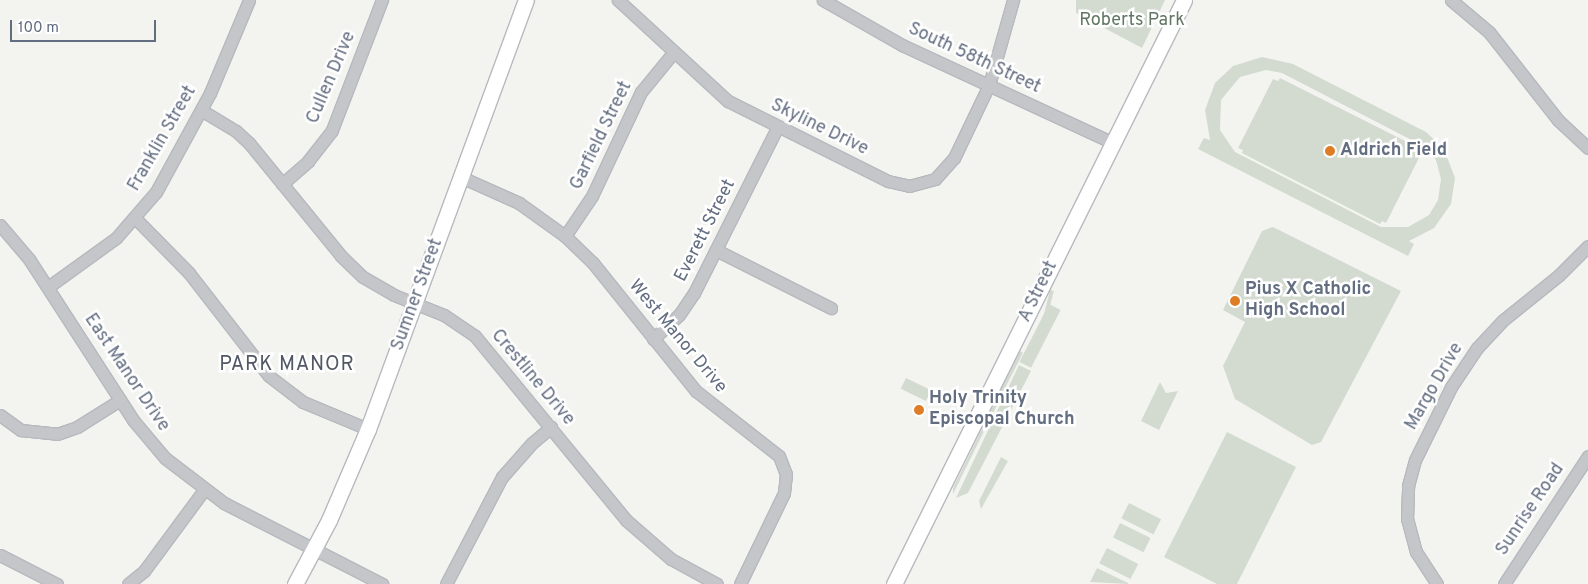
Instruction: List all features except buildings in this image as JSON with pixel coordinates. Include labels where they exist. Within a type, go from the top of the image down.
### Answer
[{"type":"main road","name":"Sumner Street","points":[[296,584],[314,549],[368,429],[526,0]]},
{"type":"main road","name":"A Street","points":[[894,584],[1184,0]]},
{"type":"street","name":"Franklin Street","points":[[48,287],[97,254],[135,218],[171,169],[228,55],[249,0]]},
{"type":"street","name":"Cullen Drive","points":[[282,184],[308,161],[332,130],[382,0]]},
{"type":"street","name":"Skyline Drive","points":[[618,0],[673,53],[728,101],[777,128],[888,181],[918,186],[935,179],[950,164],[988,85],[1013,0]]},
{"type":"street","name":"South 58th Street","points":[[823,0],[902,45],[1113,143]]},
{"type":"street","points":[[1451,0],[1490,32],[1558,120],[1588,148]]},
{"type":"street","name":"Garfield Street","points":[[565,236],[592,196],[641,92],[673,53]]},
{"type":"street","name":"Crestline Drive","points":[[201,110],[236,131],[356,271],[378,287],[444,315],[475,336],[632,526],[671,559],[717,584]]},
{"type":"street","name":"Everett Street","points":[[653,339],[685,308],[777,128]]},
{"type":"street","name":"West Manor Drive","points":[[461,177],[519,203],[565,236],[592,263],[700,396],[725,417],[774,449],[784,465],[784,493],[740,584]]},
{"type":"street","points":[[135,218],[189,273],[269,376],[304,402],[368,429]]},
{"type":"street","name":"East Manor Drive","points":[[0,225],[48,287],[120,400],[164,458],[204,490],[382,584]]},
{"type":"street","name":"Margo Drive","points":[[1437,584],[1416,552],[1407,519],[1408,486],[1414,460],[1451,387],[1477,348],[1502,321],[1559,275],[1588,246]]},
{"type":"street","points":[[716,250],[831,308]]},
{"type":"street","points":[[0,415],[32,434],[57,434],[77,427],[120,400]]},
{"type":"street","points":[[446,584],[502,477],[532,443],[551,427]]},
{"type":"street","name":"Sunrise Road","points":[[1504,584],[1588,456]]},
{"type":"street","points":[[128,584],[144,571],[204,490]]},
{"type":"street","points":[[0,555],[57,584]]},
{"type":"green space","name":"Roberts Park","points":[[1076,0],[1165,0],[1142,48],[1076,13]]},
{"type":"green space","points":[[1262,57],[1293,64],[1426,132],[1444,149],[1455,178],[1451,204],[1434,228],[1409,241],[1414,244],[1408,256],[1198,149],[1204,138],[1210,140],[1205,110],[1215,83],[1233,66]],"holes":[[[1266,70],[1282,73],[1425,147],[1436,160],[1441,179],[1438,200],[1429,215],[1408,227],[1381,227],[1235,152],[1220,130],[1221,100],[1240,77]]]},
{"type":"green space","name":"Aldrich Field","points":[[1280,78],[1419,148],[1417,152],[1421,154],[1386,223],[1382,221],[1380,224],[1242,153],[1243,150],[1238,148],[1273,79],[1278,81]]},
{"type":"green space","points":[[1273,227],[1401,291],[1321,442],[1312,445],[1235,399],[1223,366],[1245,322],[1223,310],[1262,231]]},
{"type":"green space","points":[[1050,290],[1054,291],[1038,354],[1034,353]]},
{"type":"green space","points":[[1049,304],[1061,310],[1031,368],[1019,362]]},
{"type":"green space","points":[[1020,351],[1023,353],[1001,396],[998,395]]},
{"type":"green space","points":[[1019,365],[1031,371],[968,493],[956,498]]},
{"type":"green space","points":[[906,378],[931,390],[926,401],[901,389]]},
{"type":"green space","points":[[1160,382],[1166,393],[1178,391],[1159,430],[1141,421]]},
{"type":"green space","points":[[996,400],[999,401],[953,494],[953,488]]},
{"type":"green space","points":[[1227,432],[1296,467],[1237,584],[1217,584],[1164,557]]},
{"type":"green space","points":[[1001,457],[1008,461],[981,509],[979,501]]},
{"type":"green space","points":[[1129,503],[1161,519],[1153,534],[1121,518]]},
{"type":"green space","points":[[1120,523],[1151,538],[1144,552],[1113,537]]},
{"type":"green space","points":[[1107,548],[1138,564],[1130,579],[1099,563]]},
{"type":"green space","points":[[1097,568],[1128,583],[1128,584],[1090,582]]},
{"type":"place","name":"Aldrich Field","points":[[1330,151]]},
{"type":"place","name":"Pius X Catholic High School","points":[[1235,301]]},
{"type":"place","name":"Holy Trinity Episcopal Church","points":[[919,410]]},
{"type":"district","name":"PARK MANOR","points":[[287,365]]}]
